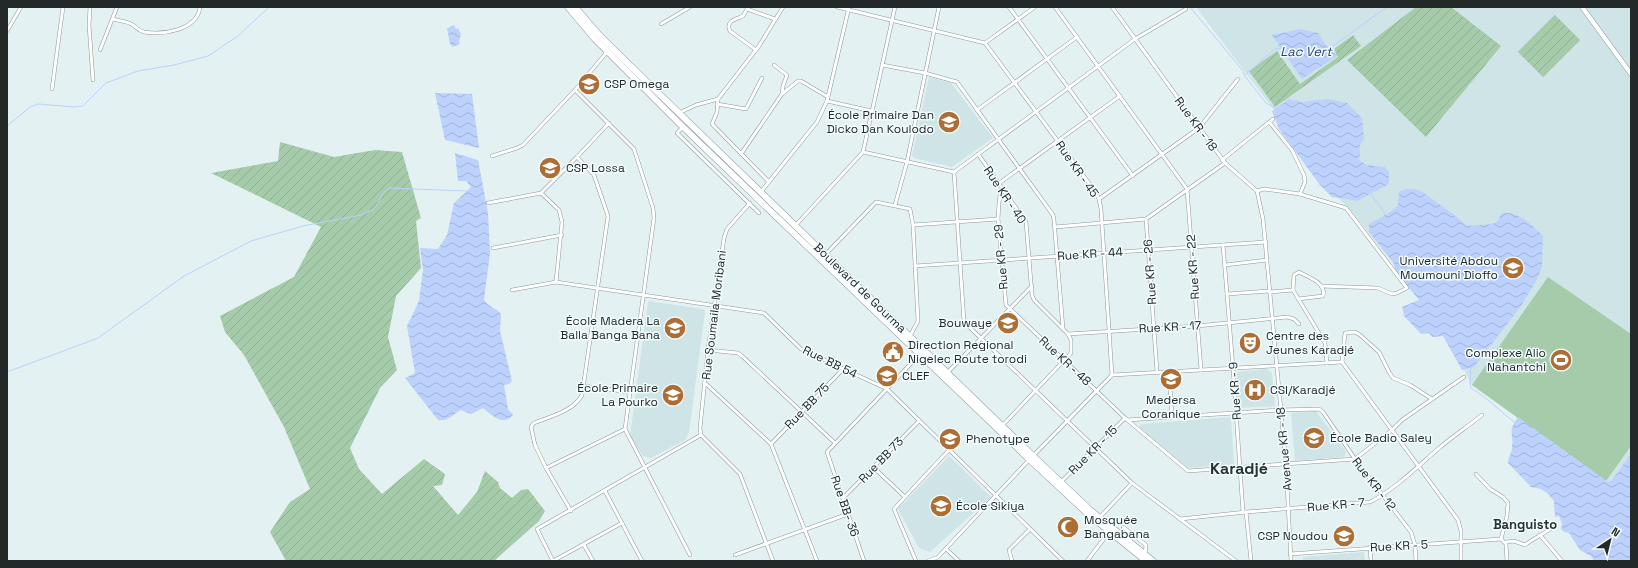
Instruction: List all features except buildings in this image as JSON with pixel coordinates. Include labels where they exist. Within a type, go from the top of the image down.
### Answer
[{"type":"highway","name":"Boulevard de Gourma","points":[[568,7],[677,116],[683,127],[920,354],[1109,532],[1145,558],[1153,561]]},
{"type":"highway","name":"Boulevard de Gourma","points":[[575,7],[607,52],[760,193],[910,336],[1002,426],[1031,458],[1061,482],[1145,558]]},
{"type":"street","points":[[7,32],[21,7]]},
{"type":"street","points":[[52,89],[63,7]]},
{"type":"street","points":[[90,7],[89,25],[92,80]]},
{"type":"street","points":[[100,50],[117,7]]},
{"type":"street","points":[[113,19],[131,24],[143,32],[168,33],[186,26],[193,20],[200,7]]},
{"type":"street","points":[[661,24],[690,7]]},
{"type":"street","points":[[769,182],[712,124],[717,112],[718,99],[756,50],[783,7]]},
{"type":"street","points":[[838,7],[848,8],[985,43],[1035,7]]},
{"type":"street","points":[[795,226],[863,152],[895,7]]},
{"type":"street","points":[[895,205],[907,162],[939,7]]},
{"type":"street","points":[[1008,7],[1133,176]]},
{"type":"street","points":[[1055,7],[1187,189]]},
{"type":"street","name":"Rue KR - 18","points":[[1112,7],[1223,161],[1257,191]]},
{"type":"street","points":[[1582,7],[1631,74]]},
{"type":"street","points":[[760,193],[816,122],[827,99],[848,8]]},
{"type":"street","points":[[756,50],[730,31],[728,27],[730,23],[733,19],[743,16],[747,9],[775,19]]},
{"type":"street","points":[[863,152],[954,172],[1135,39],[1186,9]]},
{"type":"street","points":[[977,110],[1077,37]]},
{"type":"street","name":"Rue KR - 45","points":[[985,43],[1037,112],[1099,199],[1112,375]]},
{"type":"street","points":[[492,156],[523,145],[575,90],[607,52]]},
{"type":"street","points":[[774,65],[787,76],[782,86],[782,94]]},
{"type":"street","points":[[882,65],[925,73],[956,81],[1053,215],[1063,329]]},
{"type":"street","points":[[717,104],[746,109],[762,78]]},
{"type":"street","points":[[1099,199],[1199,128],[1238,79]]},
{"type":"street","points":[[741,154],[782,94],[800,80],[827,99],[872,111]]},
{"type":"street","points":[[575,90],[634,149],[654,214],[625,429],[690,555]]},
{"type":"street","points":[[998,184],[1120,96]]},
{"type":"street","points":[[677,116],[696,105],[718,99]]},
{"type":"street","points":[[1055,228],[1146,219],[1223,161],[1273,119]]},
{"type":"street","points":[[488,203],[541,193],[609,123]]},
{"type":"street","points":[[1270,123],[1292,150],[1304,175],[1305,182],[1300,194]]},
{"type":"street","points":[[683,127],[677,133],[759,213]]},
{"type":"street","name":"Rue KR - 40","points":[[978,154],[1026,222],[1034,300],[1068,334]]},
{"type":"street","points":[[571,510],[546,468],[535,445],[531,427],[534,423],[574,404],[581,397],[584,386],[608,216],[594,175],[577,157]]},
{"type":"street","points":[[954,172],[962,320],[1066,422],[1132,484],[1236,561]]},
{"type":"street","name":"Rue KR - 29","points":[[1001,188],[998,203],[998,219],[1005,303]]},
{"type":"street","name":"Rue KR - 22","points":[[1187,189],[1201,370]]},
{"type":"street","points":[[1266,242],[1262,209],[1257,191],[1264,189],[1300,194],[1346,208],[1407,288],[1398,293],[1392,294],[1378,288],[1321,286]]},
{"type":"street","points":[[541,193],[560,212],[562,222],[562,235],[556,282]]},
{"type":"street","points":[[825,255],[875,202],[878,201],[910,209],[918,321],[910,336]]},
{"type":"street","name":"Rue Soumaila Moribani","points":[[701,435],[700,428],[708,350],[724,238],[727,229],[750,203]]},
{"type":"street","points":[[912,225],[998,219]]},
{"type":"street","name":"Rue KR - 26","points":[[1146,219],[1157,372]]},
{"type":"street","points":[[493,248],[562,235]]},
{"type":"street","name":"Rue KR - 44","points":[[915,266],[1266,242]]},
{"type":"street","name":"Avenue KR - 18","points":[[1266,242],[1269,292],[1286,464],[1291,561]]},
{"type":"street","name":"Rue KR - 9","points":[[1223,245],[1234,368],[1239,468],[1251,561]]},
{"type":"street","points":[[1225,265],[1267,260]]},
{"type":"street","points":[[1298,299],[1323,296],[1324,293],[1318,282],[1298,272],[1294,275],[1293,290],[1298,299],[1317,328],[1326,346],[1327,363]]},
{"type":"street","name":"Rue BB 54","points":[[512,290],[556,282],[764,313],[799,347],[886,389],[1063,561]]},
{"type":"street","points":[[947,373],[1032,286]]},
{"type":"street","points":[[1227,294],[1293,290]]},
{"type":"street","name":"Rue KR - 48","points":[[1005,303],[1126,419],[1188,471],[1354,459]]},
{"type":"street","name":"Rue KR - 17","points":[[1068,334],[1197,326],[1291,318],[1299,324]]},
{"type":"street","points":[[1432,399],[1413,387],[1393,378],[1379,352],[1358,333],[1345,333],[1342,362],[1458,520],[1461,531],[1461,561]]},
{"type":"street","points":[[1002,426],[1071,352],[1068,334]]},
{"type":"street","points":[[708,350],[738,353],[835,443],[920,354]]},
{"type":"street","points":[[928,561],[938,557],[946,549],[1031,458],[1112,375],[1342,362]]},
{"type":"street","name":"Rue BB 75","points":[[771,444],[843,369]]},
{"type":"street","points":[[1169,372],[1172,417]]},
{"type":"street","points":[[1354,459],[1392,430],[1402,420],[1464,377]]},
{"type":"street","points":[[705,382],[771,444],[806,529],[817,561]]},
{"type":"street","points":[[584,386],[629,392]]},
{"type":"street","name":"Rue KR - 12","points":[[1280,410],[1315,408],[1323,412],[1354,459],[1411,532],[1415,545],[1416,561]]},
{"type":"street","points":[[1126,419],[1280,410]]},
{"type":"street","name":"Rue KR - 7","points":[[1180,519],[1244,512],[1365,503],[1382,495],[1482,415]]},
{"type":"street","name":"Rue KR - 15","points":[[1061,482],[1094,448],[1126,419]]},
{"type":"street","name":"Rue BB 73","points":[[843,498],[920,421]]},
{"type":"street","points":[[546,468],[625,429]]},
{"type":"street","points":[[622,523],[553,561],[537,529],[701,435],[740,474],[773,561]]},
{"type":"street","name":"Rue BB- 36","points":[[835,443],[827,452],[864,561]]},
{"type":"street","points":[[916,561],[894,510],[949,450]]},
{"type":"street","points":[[874,468],[905,497]]},
{"type":"street","points":[[1476,474],[1490,489],[1503,497],[1508,503],[1507,516],[1501,539],[1506,543],[1507,561]]},
{"type":"street","points":[[1100,518],[1132,484]]},
{"type":"street","points":[[605,491],[642,561]]},
{"type":"street","points":[[735,554],[848,514]]},
{"type":"street","points":[[1123,527],[1146,545],[1145,558]]},
{"type":"street","points":[[1506,543],[1514,541],[1525,545],[1553,528]]},
{"type":"street","points":[[1012,561],[1009,550],[1030,529]]},
{"type":"street","points":[[1087,561],[1109,532]]},
{"type":"street","points":[[1540,535],[1562,561]]},
{"type":"street","name":"Rue KR - 5","points":[[1290,554],[1501,539]]},
{"type":"street","points":[[584,545],[593,561]]},
{"type":"street","points":[[1370,548],[1371,561]]},
{"type":"street","points":[[946,549],[959,561]]},
{"type":"shaded area","name":"Université Abdou Moumouni Dioffo","points":[[1196,7],[1631,7],[1631,561],[1521,420],[1472,385],[1439,322],[1353,213],[1329,188],[1274,110]]},
{"type":"shaded area","points":[[929,77],[951,83],[993,138],[952,167],[914,158],[912,156]]},
{"type":"shaded area","points":[[648,301],[703,309],[705,311],[689,432],[685,440],[651,458],[643,456],[630,436]]},
{"type":"shaded area","name":"CSI/Karadjé","points":[[1267,369],[1272,373],[1275,406],[1238,408],[1236,372]]},
{"type":"shaded area","points":[[1316,411],[1346,452],[1344,457],[1295,461],[1291,413]]},
{"type":"shaded area","points":[[1231,417],[1234,465],[1188,468],[1139,427],[1141,424]]},
{"type":"shaded area","points":[[949,456],[991,497],[930,552],[919,548],[898,509]]},
{"type":"shaded area","points":[[1364,552],[1365,561],[1303,561],[1303,557]]},
{"type":"green space","points":[[1416,7],[1451,7],[1501,46],[1426,137],[1347,60]]},
{"type":"green space","points":[[1555,15],[1580,40],[1543,77],[1518,52]]},
{"type":"green space","points":[[1353,35],[1361,46],[1275,107],[1249,71],[1277,51],[1300,84],[1338,57],[1334,49]]},
{"type":"green space","points":[[280,142],[334,157],[375,150],[402,152],[421,218],[416,221],[421,268],[396,296],[388,337],[397,370],[380,388],[350,448],[359,469],[382,494],[424,459],[445,474],[442,485],[433,486],[458,515],[477,492],[485,471],[498,482],[500,488],[512,498],[521,490],[528,489],[545,511],[539,521],[494,561],[286,561],[270,532],[290,502],[310,489],[284,427],[244,355],[225,332],[220,316],[294,277],[321,227],[211,173],[278,161]]},
{"type":"green space","name":"Complexe Alio Nahantchi","points":[[1548,277],[1631,334],[1631,446],[1606,481],[1472,385]]},
{"type":"water","points":[[454,25],[456,29],[458,28],[461,34],[459,41],[460,44],[453,47],[450,44],[447,28]]},
{"type":"water","name":"Lac Vert","points":[[1301,29],[1318,33],[1326,45],[1337,56],[1302,79],[1272,35]]},
{"type":"water","points":[[435,93],[472,94],[479,148],[445,140]]},
{"type":"water","points":[[1289,99],[1302,102],[1327,99],[1347,103],[1362,118],[1364,139],[1360,145],[1359,160],[1366,165],[1385,167],[1389,172],[1389,184],[1357,201],[1332,197],[1320,185],[1279,129],[1272,111]]},
{"type":"water","points":[[455,153],[478,160],[488,213],[490,253],[484,300],[501,314],[500,331],[512,381],[509,384],[504,385],[508,409],[513,415],[505,420],[497,419],[483,408],[473,414],[461,410],[448,419],[438,420],[405,378],[415,373],[407,326],[419,301],[423,270],[420,248],[438,249],[447,235],[454,203],[471,187],[466,181],[458,181]]},
{"type":"water","points":[[1406,189],[1421,191],[1467,226],[1492,224],[1497,222],[1502,213],[1508,213],[1519,216],[1543,236],[1542,267],[1537,279],[1521,306],[1474,367],[1462,370],[1443,336],[1432,337],[1429,333],[1421,334],[1404,316],[1402,307],[1419,300],[1395,271],[1394,263],[1369,232],[1369,224],[1392,211],[1398,205],[1399,192]]},
{"type":"water","points":[[1518,417],[1608,482],[1612,480],[1631,454],[1631,561],[1594,561],[1591,556],[1580,550],[1569,533],[1564,532],[1561,529],[1562,523],[1559,516],[1555,517],[1554,501],[1541,489],[1531,487],[1508,463],[1512,450],[1512,429]]},
{"type":"waterway","points":[[7,126],[30,107],[38,104],[74,107],[83,106],[106,83],[138,71],[174,65],[208,56],[238,36],[269,7]]},
{"type":"waterway","points":[[1190,7],[1243,71],[1244,75],[1266,103],[1276,108]]},
{"type":"waterway","points":[[1329,49],[1387,7]]},
{"type":"waterway","points":[[1245,75],[1275,49],[1282,48]]},
{"type":"waterway","points":[[7,372],[98,338],[184,276],[251,241],[303,226],[361,215],[374,209],[383,193],[389,188],[466,191]]},
{"type":"waterway","points":[[1371,194],[1385,214]]},
{"type":"waterway","points":[[1471,367],[1471,388],[1514,422]]},
{"type":"place","name":"CSP Omega","points":[[589,84]]},
{"type":"place","name":"École Primaire Dan Dicko Dan Koulodo","points":[[949,122]]},
{"type":"place","name":"CSP Lossa","points":[[550,168]]},
{"type":"place","name":"Université Abdou Moumouni Dioffo","points":[[1513,268]]},
{"type":"place","name":"Bouwaye","points":[[1008,323]]},
{"type":"place","name":"École Madera La Balla Banga Bana","points":[[675,328]]},
{"type":"place","name":"Centre des Jeunes Karadjé","points":[[1250,343]]},
{"type":"place","name":"Direction Regional Nigelec Route torodi","points":[[893,352]]},
{"type":"place","name":"Complexe Alio Nahantchi","points":[[1561,360]]},
{"type":"place","name":"CLEF","points":[[887,376]]},
{"type":"place","name":"Medersa Coranique","points":[[1171,379]]},
{"type":"place","name":"CSI/Karadjé","points":[[1255,390]]},
{"type":"place","name":"École Primaire La Pourko","points":[[673,395]]},
{"type":"place","name":"École Badio Saley","points":[[1314,438]]},
{"type":"place","name":"Phenotype","points":[[950,439]]},
{"type":"place","name":"École Sikiya","points":[[941,506]]},
{"type":"place","name":"Mosquée Bangabana","points":[[1068,527]]},
{"type":"place","name":"CSP Noudou","points":[[1344,536]]},
{"type":"district","name":"Karadjé","points":[[1239,468]]},
{"type":"district","name":"Banguisto","points":[[1525,524]]}]
